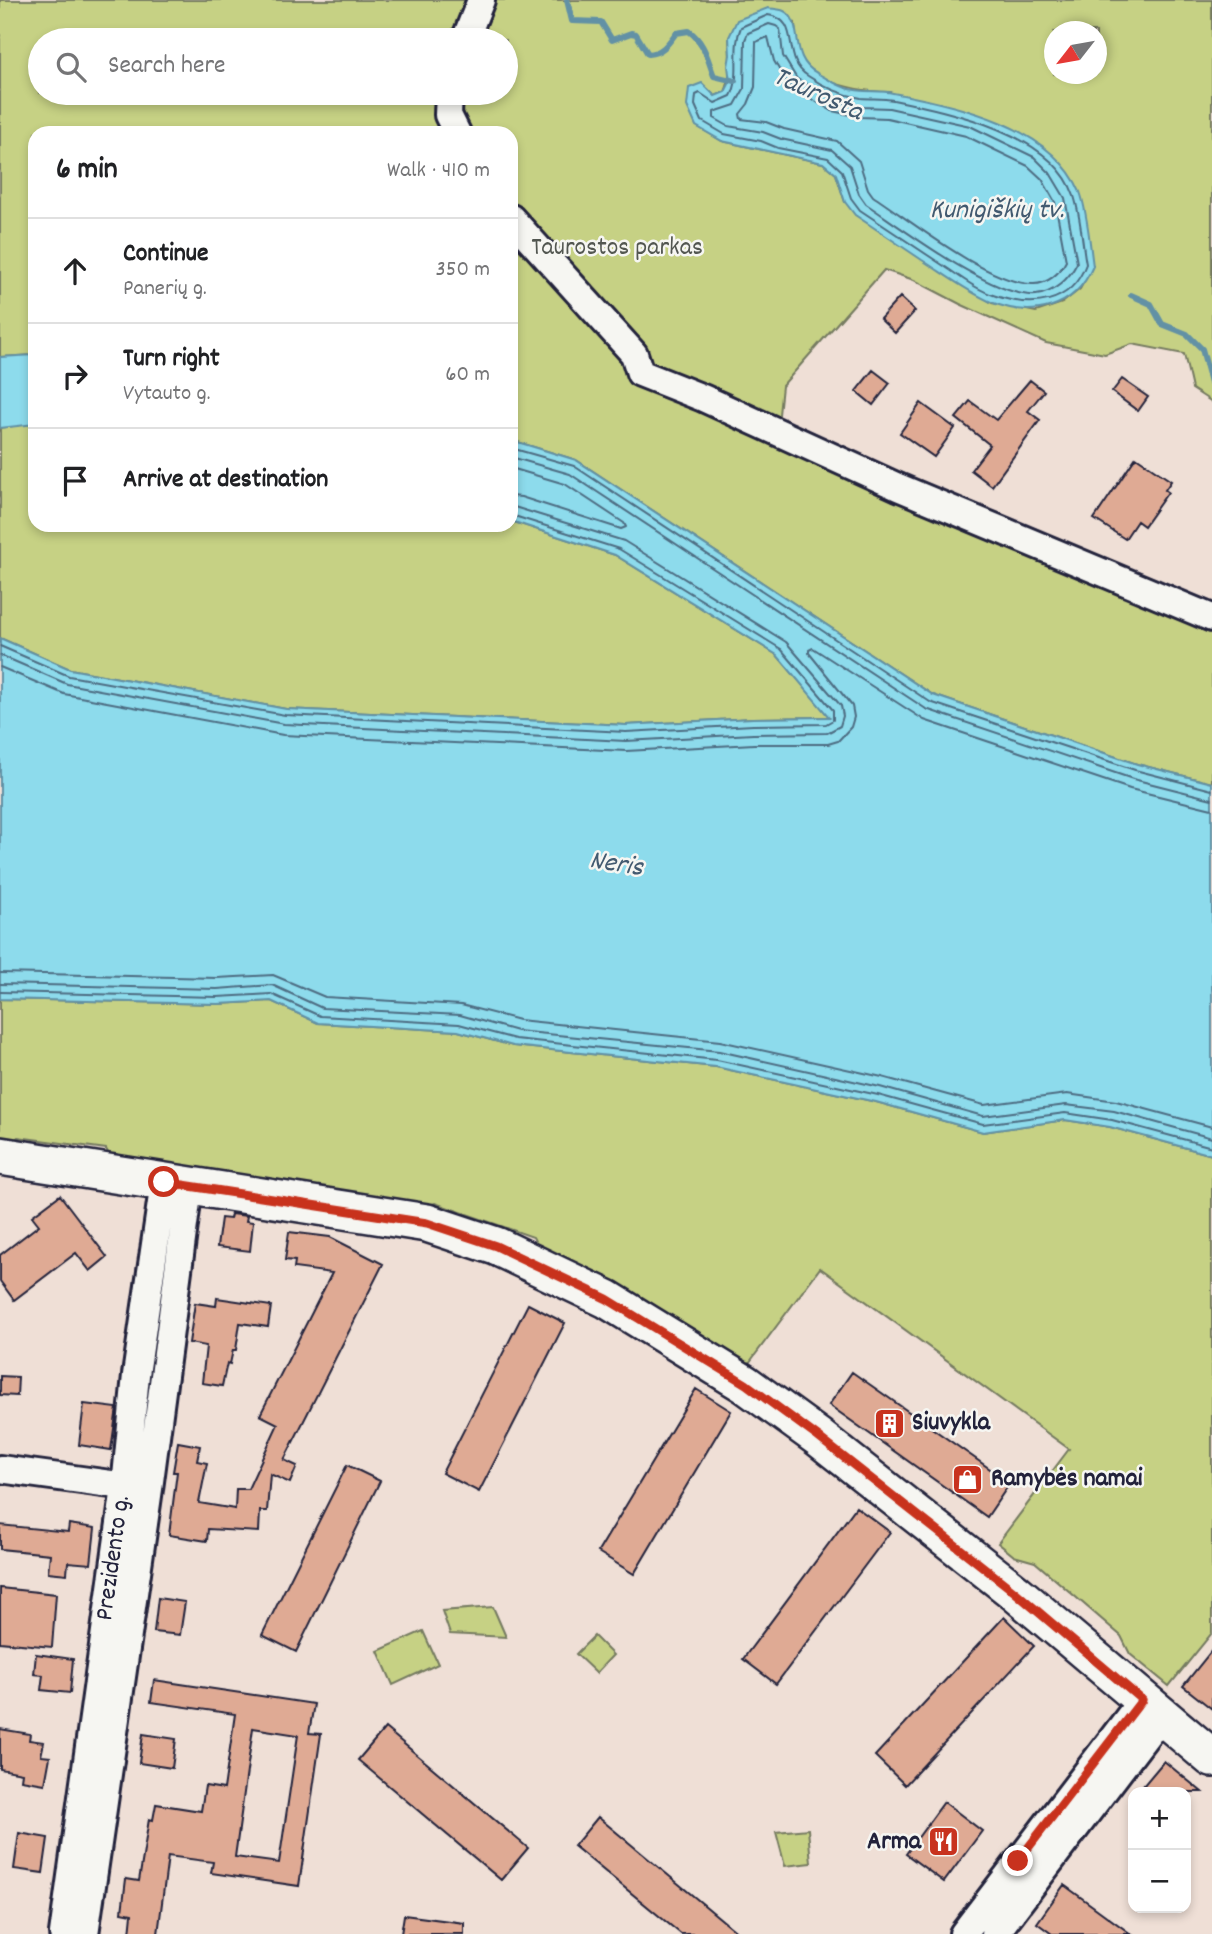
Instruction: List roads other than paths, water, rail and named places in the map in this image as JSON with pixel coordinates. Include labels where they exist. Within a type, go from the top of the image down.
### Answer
[{"type":"street","points":[[470,28],[481,0]]},
{"type":"street","points":[[448,105],[448,115],[454,126]]},
{"type":"street","points":[[518,226],[634,354],[640,373],[703,398],[911,493],[1212,618]]},
{"type":"street","points":[[0,1156],[427,1223],[496,1246],[607,1299],[746,1384],[818,1437],[1015,1592],[1212,1758]]},
{"type":"street","name":"Prezidento g.","points":[[86,1934],[137,1488],[176,1185]]},
{"type":"street","points":[[0,1469],[137,1488]]},
{"type":"street","name":"Prezidento g.","points":[[63,1934],[137,1488]]},
{"type":"street","points":[[1001,1932],[1152,1708]]},
{"type":"street","points":[[963,1934],[1152,1708]]},
{"type":"water","name":"Kunigiškių tv.","points":[[768,8],[784,11],[790,16],[799,49],[808,66],[842,87],[887,92],[973,112],[1000,122],[1048,150],[1067,169],[1080,192],[1085,208],[1093,266],[1085,281],[1064,301],[1051,307],[1022,310],[991,302],[955,282],[855,215],[845,202],[836,174],[823,163],[722,141],[696,126],[687,106],[689,88],[702,83],[715,96],[725,92],[730,82],[729,37],[737,20]]},
{"type":"water","points":[[28,355],[28,425],[0,428],[0,357]]},
{"type":"water","name":"Neris","points":[[518,442],[576,460],[933,695],[1137,764],[1212,783],[1212,1155],[1110,1127],[1065,1120],[983,1132],[876,1102],[716,1067],[513,1046],[458,1031],[318,1023],[271,1001],[218,1004],[0,999],[0,638],[70,669],[286,709],[626,725],[829,717],[777,655],[615,555],[518,523]]},
{"type":"waterway","name":"Taurosta","points":[[567,0],[572,21],[601,22],[612,40],[631,33],[636,34],[648,54],[661,50],[676,33],[689,31],[702,46],[714,76],[735,81]]},
{"type":"waterway","name":"Taurosta","points":[[1131,295],[1151,304],[1162,324],[1187,334],[1202,349],[1212,386]]},
{"type":"place","name":"Siuvykla","points":[[889,1423]]},
{"type":"place","name":"Ramybės namai","points":[[968,1479]]},
{"type":"place","name":"Arma","points":[[944,1842]]},
{"type":"park label","name":"Taurostos parkas","points":[[617,248]]}]
